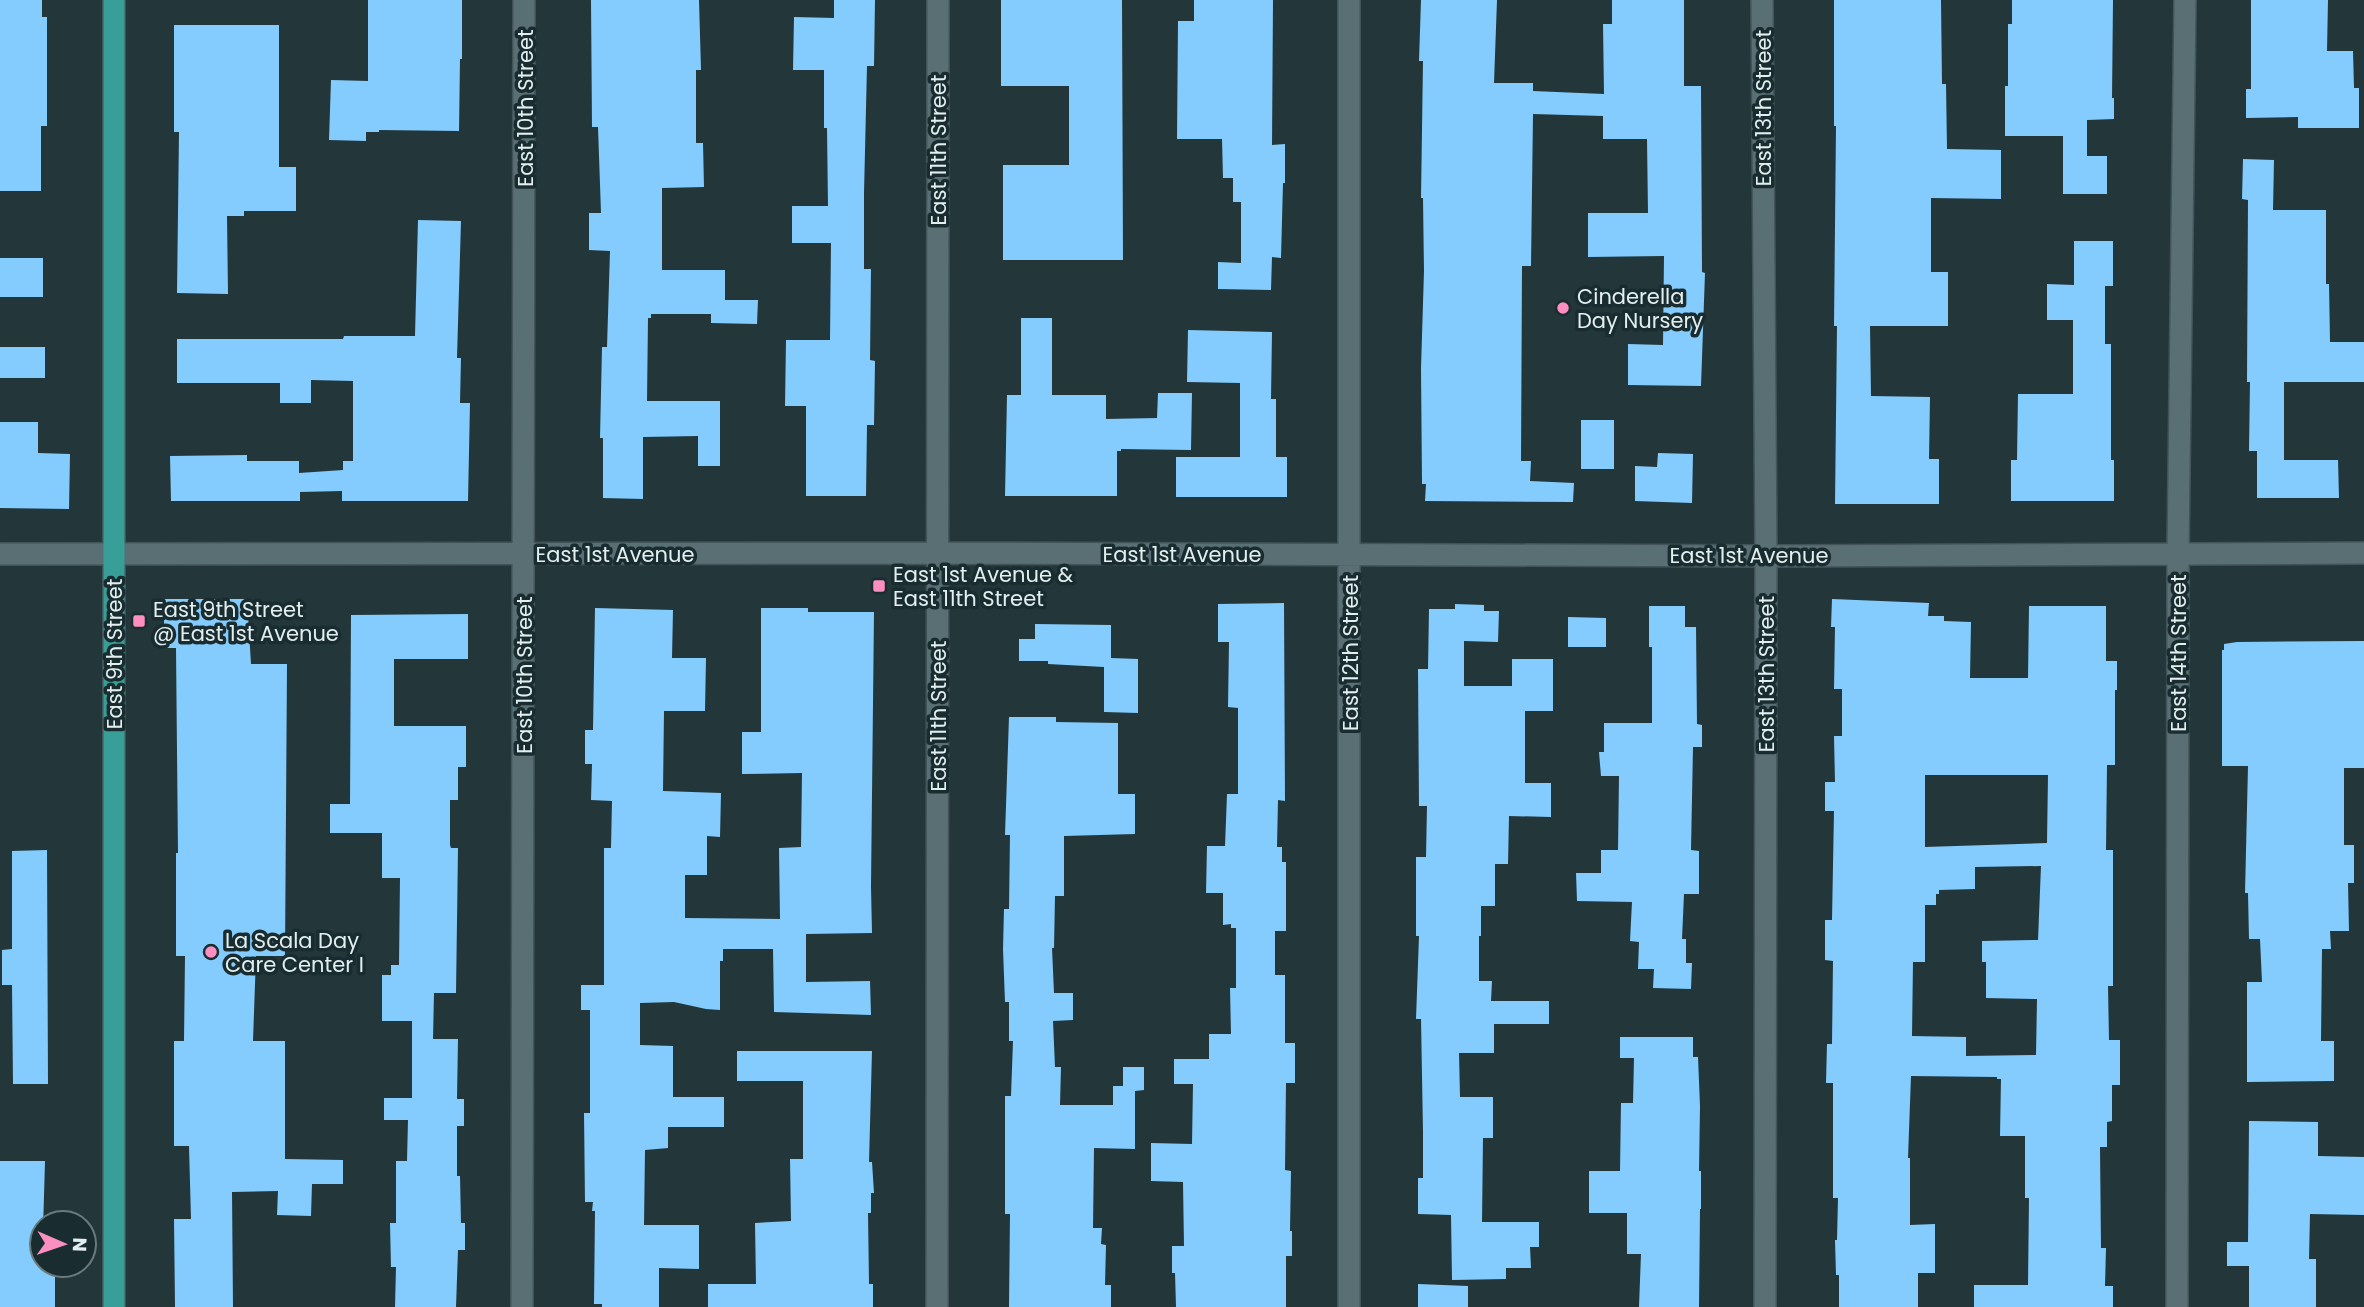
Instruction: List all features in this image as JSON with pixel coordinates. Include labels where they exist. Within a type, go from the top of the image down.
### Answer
[{"type":"main road","name":"East 9th Street","points":[[114,0],[114,1307]]},
{"type":"street","name":"East 10th Street","points":[[522,1307],[524,0]]},
{"type":"street","name":"East 11th Street","points":[[937,1307],[938,0]]},
{"type":"street","name":"East 12th Street","points":[[1349,0],[1349,1307]]},
{"type":"street","name":"East 13th Street","points":[[1762,0],[1766,556],[1765,1307]]},
{"type":"street","name":"East 14th Street","points":[[2177,1307],[2178,553],[2185,0]]},
{"type":"street","name":"East 1st Avenue","points":[[0,554],[1766,556],[2364,553]]},
{"type":"building","points":[[0,0],[42,0],[42,17],[47,17],[47,126],[41,126],[41,191],[0,191]]},
{"type":"building","points":[[368,0],[462,0],[459,131],[379,130],[366,132],[366,141],[329,140],[331,80],[368,81]]},
{"type":"building","points":[[591,0],[699,0],[701,70],[696,70],[696,143],[703,143],[704,187],[662,188],[662,270],[725,270],[725,300],[758,300],[757,324],[711,323],[711,314],[651,314],[651,318],[648,318],[647,401],[720,401],[720,466],[698,466],[698,436],[643,437],[643,499],[603,498],[603,438],[600,438],[602,347],[607,347],[610,251],[589,250],[589,213],[601,213],[598,127],[592,127]]},
{"type":"building","points":[[834,0],[875,0],[874,66],[867,66],[864,193],[864,269],[871,269],[870,360],[875,361],[874,425],[867,425],[866,496],[806,496],[806,406],[785,406],[786,340],[830,340],[831,243],[792,243],[792,206],[828,206],[824,70],[793,70],[794,17],[834,18]]},
{"type":"building","points":[[1001,0],[1122,0],[1123,260],[1003,260],[1003,165],[1069,165],[1069,86],[1001,86]]},
{"type":"building","points":[[1194,0],[1273,0],[1272,145],[1285,144],[1285,183],[1281,258],[1272,257],[1271,290],[1218,289],[1218,262],[1241,263],[1241,202],[1233,202],[1233,178],[1223,178],[1222,139],[1177,139],[1178,21],[1194,21]]},
{"type":"building","points":[[1421,0],[1497,0],[1494,83],[1533,83],[1533,91],[1604,94],[1603,24],[1612,24],[1612,0],[1684,0],[1684,86],[1701,86],[1702,272],[1705,273],[1701,386],[1628,385],[1628,344],[1663,345],[1664,256],[1588,257],[1588,213],[1648,213],[1647,139],[1603,139],[1603,116],[1533,114],[1531,266],[1522,266],[1521,461],[1531,461],[1530,481],[1574,483],[1573,502],[1425,501],[1426,484],[1422,484],[1421,368],[1424,271],[1421,198],[1423,61],[1419,61]]},
{"type":"building","points":[[1834,0],[1941,0],[1942,84],[1946,84],[1947,149],[2001,150],[2001,199],[1931,198],[1931,272],[1948,272],[1948,326],[1870,326],[1871,396],[1930,397],[1929,459],[1939,459],[1939,504],[1835,504],[1837,326],[1834,326]]},
{"type":"building","points":[[2012,0],[2113,0],[2114,119],[2087,120],[2087,156],[2107,156],[2107,194],[2063,194],[2063,136],[2005,136],[2008,24],[2012,24]]},
{"type":"building","points":[[2251,0],[2328,0],[2327,51],[2353,51],[2354,88],[2359,88],[2359,128],[2298,128],[2298,117],[2246,118],[2246,89],[2251,89]]},
{"type":"building","points":[[174,25],[279,25],[279,167],[296,167],[296,211],[244,211],[244,216],[227,216],[228,294],[177,293],[179,132],[174,132]]},
{"type":"building","points":[[2243,159],[2274,160],[2273,210],[2326,210],[2326,284],[2329,284],[2330,342],[2364,342],[2364,382],[2284,382],[2284,460],[2338,460],[2339,498],[2257,498],[2257,451],[2249,451],[2248,200],[2242,199]]},
{"type":"building","points":[[418,220],[461,221],[457,358],[461,358],[460,403],[470,403],[468,501],[342,501],[342,491],[300,492],[300,501],[171,501],[170,456],[247,455],[247,461],[299,461],[299,473],[343,470],[343,461],[353,461],[353,381],[311,380],[311,403],[280,403],[280,383],[177,383],[177,339],[415,336]]},
{"type":"building","points":[[2074,241],[2113,241],[2113,286],[2105,286],[2105,344],[2111,344],[2111,460],[2114,460],[2114,501],[2011,501],[2011,460],[2017,460],[2018,394],[2073,394],[2073,320],[2047,320],[2047,284],[2074,285]]},
{"type":"building","points":[[0,258],[43,258],[43,297],[0,297]]},
{"type":"building","points":[[1021,318],[1052,318],[1052,395],[1106,395],[1106,419],[1157,418],[1158,393],[1192,393],[1191,450],[1117,451],[1117,496],[1005,496],[1007,395],[1021,395]]},
{"type":"building","points":[[1188,330],[1272,332],[1271,399],[1276,399],[1276,457],[1287,457],[1287,497],[1176,497],[1176,457],[1240,457],[1240,383],[1187,382]]},
{"type":"building","points":[[0,347],[45,347],[45,378],[0,378]]},
{"type":"building","points":[[1581,420],[1614,420],[1614,469],[1581,469]]},
{"type":"building","points":[[0,422],[38,422],[38,453],[70,454],[69,509],[0,508]]},
{"type":"building","points":[[1658,453],[1693,454],[1692,503],[1635,501],[1635,466],[1657,467]]},
{"type":"building","points":[[164,599],[247,599],[251,664],[287,664],[285,956],[256,956],[253,1041],[285,1041],[285,1159],[343,1160],[343,1184],[312,1184],[311,1216],[277,1215],[278,1191],[232,1192],[233,1307],[175,1307],[174,1219],[191,1219],[189,1146],[174,1146],[174,1041],[184,1041],[185,956],[176,956],[176,648],[164,648]]},
{"type":"building","points":[[1832,599],[1929,603],[1928,616],[1944,616],[1944,621],[1971,622],[1970,678],[2028,678],[2029,606],[2106,606],[2106,661],[2117,661],[2115,765],[2107,765],[2106,850],[2113,850],[2113,986],[2108,986],[2109,1040],[2120,1040],[2120,1085],[2112,1085],[2112,1121],[2107,1122],[2107,1147],[2100,1147],[2101,1248],[2106,1248],[2105,1286],[2113,1286],[2113,1307],[1974,1307],[1974,1285],[2028,1285],[2029,1198],[2025,1198],[2025,1136],[2000,1136],[2001,1079],[1911,1076],[1908,1158],[1910,1225],[1935,1224],[1935,1273],[1918,1273],[1918,1307],[1839,1307],[1835,1240],[1838,1198],[1833,1198],[1833,1083],[1826,1083],[1827,1044],[1832,1044],[1833,961],[1825,960],[1825,920],[1832,920],[1834,811],[1825,811],[1825,782],[1835,782],[1834,736],[1842,736],[1842,689],[1834,689],[1835,627],[1831,627]],"holes":[[[1925,775],[2048,775],[2047,843],[1925,847]],[[2041,866],[2038,940],[1982,941],[1982,962],[1986,962],[1986,998],[2037,999],[2036,1055],[1966,1056],[1966,1037],[1912,1036],[1913,962],[1925,962],[1925,905],[1936,905],[1936,894],[1939,894],[1939,890],[1975,889],[1975,867]]]},
{"type":"building","points":[[1284,603],[1285,801],[1278,800],[1277,847],[1282,847],[1282,862],[1286,862],[1286,931],[1275,931],[1275,975],[1285,975],[1285,1043],[1295,1043],[1295,1083],[1286,1083],[1285,1170],[1291,1171],[1292,1256],[1286,1256],[1286,1307],[1176,1307],[1172,1246],[1184,1246],[1183,1182],[1151,1181],[1151,1143],[1192,1144],[1193,1084],[1174,1084],[1174,1059],[1209,1059],[1209,1034],[1231,1034],[1230,988],[1236,988],[1236,928],[1231,928],[1231,924],[1223,925],[1223,893],[1206,893],[1207,846],[1225,846],[1227,794],[1238,794],[1238,708],[1228,707],[1229,642],[1218,642],[1218,604]]},
{"type":"building","points":[[1455,604],[1484,605],[1484,611],[1499,611],[1498,642],[1464,641],[1464,686],[1512,686],[1512,659],[1553,659],[1553,711],[1525,711],[1525,783],[1551,783],[1551,817],[1509,816],[1508,864],[1495,864],[1495,906],[1481,906],[1479,936],[1479,981],[1492,981],[1491,1001],[1549,1001],[1549,1024],[1494,1024],[1494,1053],[1459,1053],[1460,1097],[1493,1097],[1493,1138],[1483,1138],[1482,1222],[1539,1222],[1539,1247],[1530,1247],[1531,1268],[1506,1268],[1506,1279],[1452,1280],[1451,1215],[1418,1214],[1418,1178],[1423,1178],[1423,1132],[1421,1019],[1416,1019],[1419,936],[1416,936],[1416,857],[1426,857],[1427,806],[1419,806],[1418,669],[1428,669],[1429,609],[1455,609]]},
{"type":"building","points":[[1649,606],[1685,606],[1685,627],[1696,627],[1697,724],[1702,725],[1702,747],[1693,747],[1691,850],[1699,851],[1699,894],[1684,894],[1682,939],[1686,939],[1686,963],[1692,963],[1691,989],[1653,988],[1654,969],[1638,969],[1639,942],[1630,941],[1632,902],[1577,901],[1576,873],[1601,873],[1601,850],[1618,850],[1619,776],[1601,776],[1599,752],[1604,752],[1604,723],[1652,723]]},
{"type":"building","points":[[595,608],[673,610],[672,658],[706,658],[705,711],[664,711],[663,791],[721,793],[720,837],[707,836],[707,875],[685,875],[685,918],[780,919],[779,848],[801,847],[802,773],[742,774],[742,732],[761,732],[761,608],[808,608],[808,612],[874,612],[872,933],[806,934],[806,982],[870,981],[871,1015],[774,1012],[773,949],[723,949],[723,961],[720,961],[720,1010],[674,1002],[640,1003],[640,1045],[673,1046],[673,1097],[724,1097],[724,1127],[668,1127],[668,1148],[645,1150],[644,1225],[699,1225],[699,1269],[659,1268],[659,1307],[602,1307],[602,1304],[594,1304],[595,1211],[592,1211],[593,1202],[585,1202],[584,1113],[590,1113],[590,1010],[581,1010],[581,985],[604,985],[604,848],[611,848],[612,801],[591,800],[592,764],[585,764],[585,730],[593,730]]},
{"type":"building","points":[[468,614],[468,659],[394,659],[394,726],[466,726],[466,767],[458,767],[458,800],[450,800],[450,845],[451,848],[458,848],[456,993],[434,993],[433,1039],[458,1039],[457,1099],[464,1099],[464,1126],[457,1126],[457,1176],[460,1176],[461,1223],[465,1223],[465,1250],[458,1250],[456,1307],[395,1307],[396,1267],[391,1267],[390,1223],[396,1223],[396,1161],[407,1161],[408,1120],[384,1120],[384,1098],[412,1098],[412,1021],[382,1021],[382,975],[391,975],[391,965],[399,965],[400,878],[382,878],[382,833],[330,833],[330,804],[350,804],[351,615]]},
{"type":"building","points":[[1568,617],[1606,618],[1606,647],[1568,647]]},
{"type":"building","points":[[1035,624],[1111,625],[1111,658],[1138,659],[1138,713],[1104,712],[1104,667],[1019,661],[1019,639],[1035,639]]},
{"type":"building","points":[[2364,641],[2364,768],[2344,768],[2344,845],[2354,845],[2354,883],[2348,883],[2349,931],[2330,931],[2331,949],[2322,949],[2321,1041],[2334,1041],[2334,1081],[2247,1082],[2247,982],[2262,982],[2260,939],[2249,939],[2248,893],[2245,893],[2248,766],[2222,766],[2222,650],[2224,644],[2237,642]]},
{"type":"building","points":[[1009,717],[1056,717],[1056,722],[1118,723],[1118,794],[1135,794],[1135,834],[1064,836],[1064,896],[1055,896],[1052,948],[1054,993],[1073,993],[1073,1020],[1053,1021],[1055,1067],[1061,1067],[1060,1105],[1113,1105],[1113,1086],[1123,1086],[1123,1067],[1144,1067],[1144,1090],[1135,1091],[1135,1149],[1094,1148],[1093,1228],[1102,1228],[1101,1244],[1106,1245],[1105,1285],[1111,1285],[1111,1307],[1009,1307],[1010,1214],[1005,1214],[1005,1096],[1011,1096],[1013,1041],[1009,1041],[1009,1002],[1005,1002],[1003,949],[1004,909],[1009,909],[1010,835],[1005,835]]},
{"type":"building","points":[[47,850],[48,1084],[13,1084],[12,985],[2,985],[2,950],[12,949],[12,851]]},
{"type":"building","points":[[1620,1037],[1693,1037],[1693,1057],[1698,1057],[1700,1106],[1699,1307],[1639,1307],[1641,1254],[1627,1254],[1627,1213],[1589,1213],[1589,1171],[1620,1171],[1621,1103],[1633,1103],[1634,1058],[1620,1058]]},
{"type":"building","points":[[737,1051],[872,1051],[869,1162],[872,1162],[874,1193],[871,1193],[871,1213],[868,1213],[869,1284],[873,1284],[873,1307],[708,1307],[708,1284],[756,1284],[755,1223],[791,1221],[790,1159],[803,1159],[803,1081],[737,1081]]},
{"type":"building","points":[[2249,1121],[2318,1122],[2318,1156],[2364,1157],[2364,1215],[2310,1214],[2309,1259],[2316,1259],[2316,1307],[2249,1307],[2249,1266],[2227,1266],[2227,1242],[2248,1242]]},
{"type":"building","points":[[0,1161],[45,1161],[44,1209],[28,1209],[28,1279],[55,1279],[55,1307],[0,1307]]},
{"type":"building","points":[[1418,1284],[1468,1286],[1468,1307],[1418,1307]]},
{"type":"place","name":"Cinderella Day Nursery","points":[[1563,308]]},
{"type":"place","name":"East 1st Avenue & East 11th Street","points":[[879,586]]},
{"type":"place","name":"East 9th Street @ East 1st Avenue","points":[[139,621]]},
{"type":"place","name":"La Scala Day Care Center I","points":[[211,952]]}]
